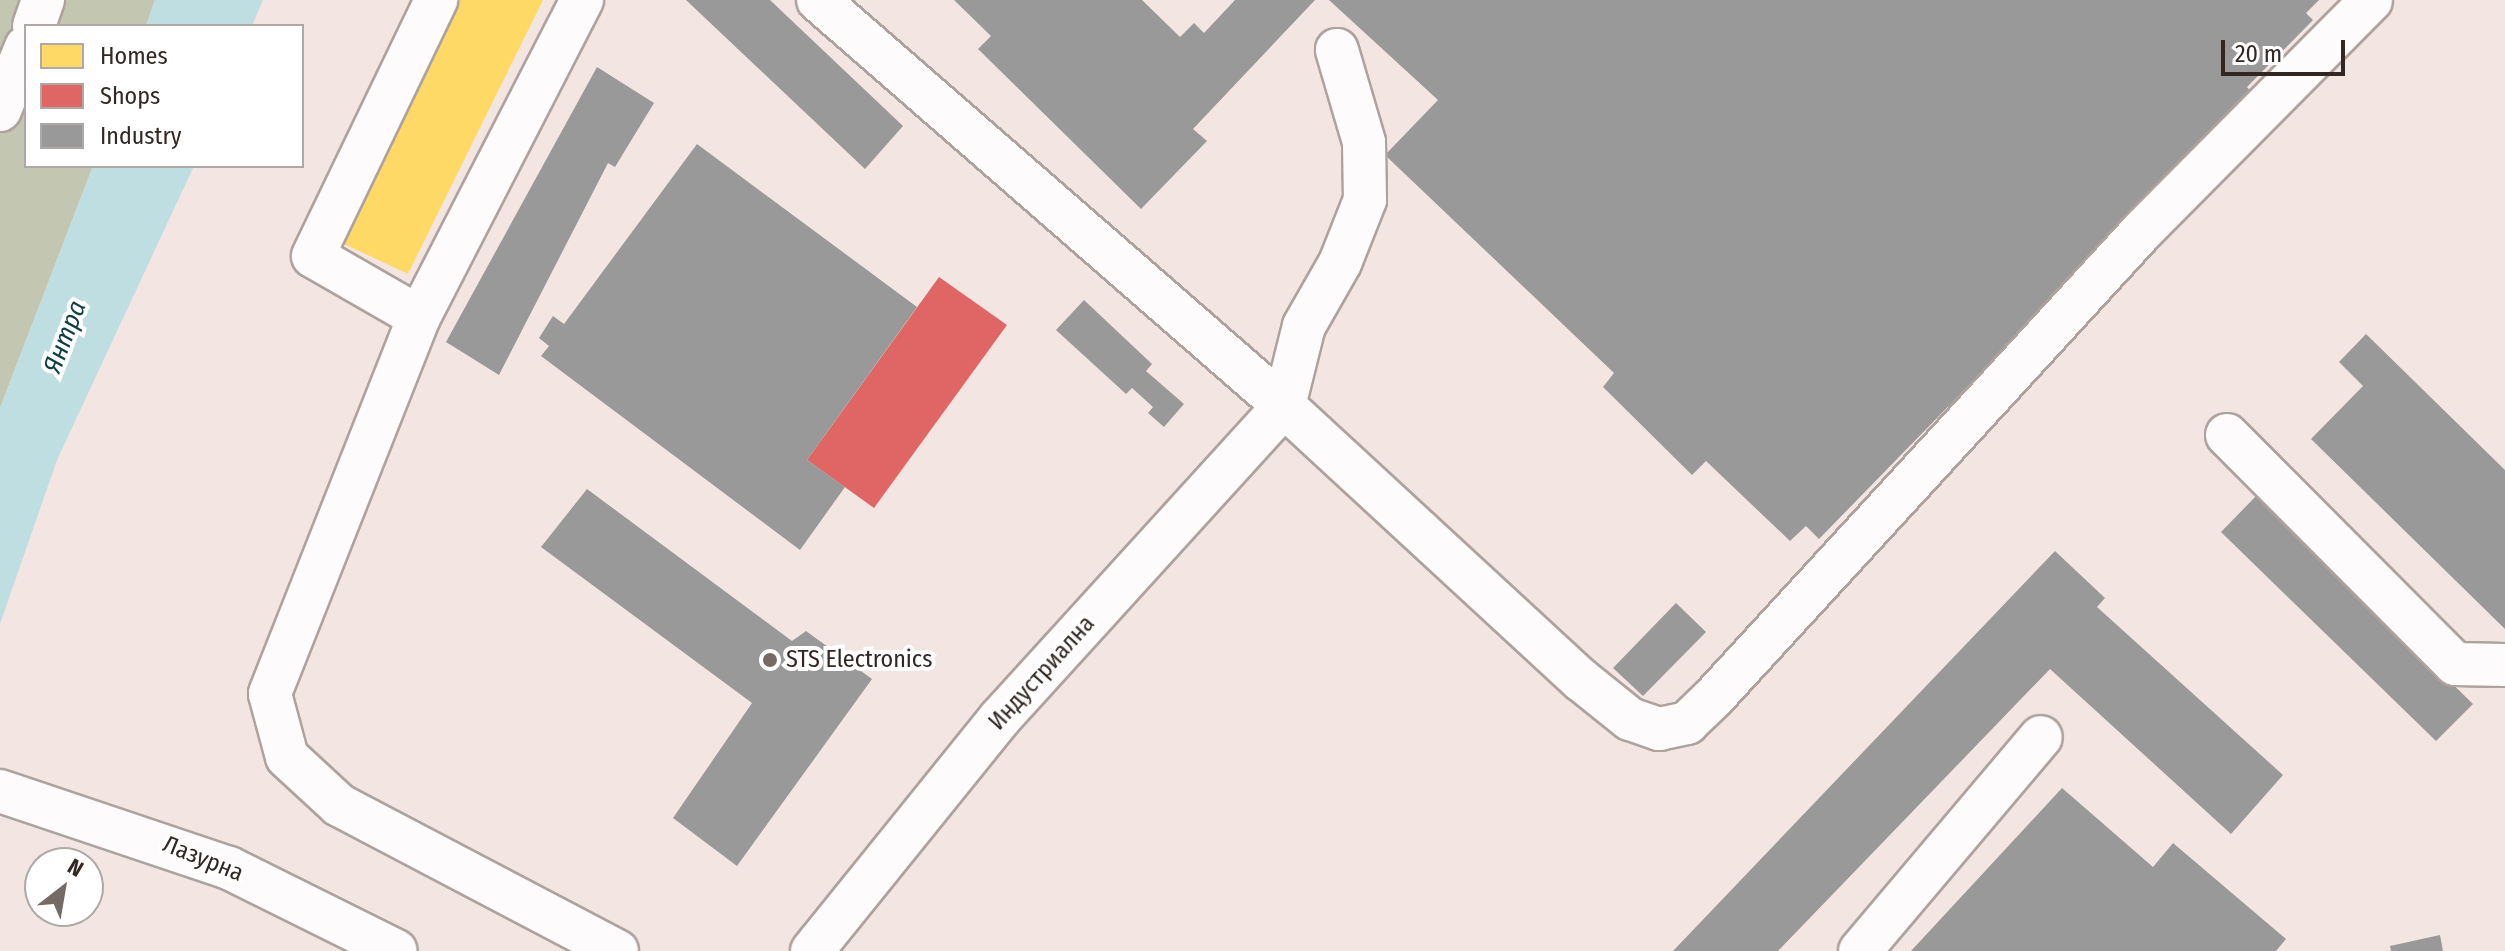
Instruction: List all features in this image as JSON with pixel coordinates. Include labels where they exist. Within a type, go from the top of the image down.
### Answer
[{"type":"street","points":[[35,24],[43,0]]},
{"type":"street","points":[[419,317],[313,256],[436,0]]},
{"type":"street","points":[[582,0],[419,317],[284,646],[270,694],[287,757],[339,805],[617,951]]},
{"type":"street","points":[[818,0],[1284,406],[1630,719],[1659,729],[1687,723],[2142,231],[2371,0]]},
{"type":"street","points":[[1284,406],[1304,326],[1340,263],[1365,200],[1364,142],[1337,50]]},
{"type":"street","points":[[0,110],[24,52]]},
{"type":"street","name":"Индустриална","points":[[812,951],[1000,718],[1284,406]]},
{"type":"street","points":[[2227,435],[2455,664],[2505,665]]},
{"type":"street","points":[[1860,951],[2041,737]]},
{"type":"street","name":"Лазурна","points":[[0,791],[229,868],[396,951]]},
{"type":"green space","points":[[0,0],[155,0],[147,24],[24,24],[24,168],[92,168],[0,408]]},
{"type":"water","points":[[155,0],[263,0],[253,24],[147,24]]},
{"type":"water","name":"Янтра","points":[[92,168],[193,168],[57,460],[0,624],[0,408]]},
{"type":"building: Homes","points":[[460,0],[543,0],[408,274],[340,242]]},
{"type":"building: Shops","points":[[939,277],[1007,325],[874,508],[807,460]]},
{"type":"building: Industry","points":[[686,0],[770,0],[903,126],[865,169]]},
{"type":"building: Industry","points":[[954,0],[1142,0],[1180,37],[1194,23],[1204,33],[1235,0],[1315,0],[1193,129],[1207,141],[1141,209],[978,49],[991,36]]},
{"type":"building: Industry","points":[[1329,0],[2319,0],[2306,13],[2313,20],[2247,87],[2253,94],[1819,539],[1806,526],[1790,541],[1706,461],[1692,475],[1603,387],[1614,373],[1385,155],[1438,100]]},
{"type":"building: Industry","points":[[597,67],[654,103],[615,167],[608,163],[499,375],[446,342]]},
{"type":"building: Industry","points":[[697,144],[917,307],[807,460],[845,487],[800,550],[541,356],[549,346],[539,338],[553,316],[564,324]]},
{"type":"building: Industry","points":[[1084,300],[1152,364],[1146,371],[1184,404],[1164,427],[1148,413],[1153,407],[1132,388],[1126,394],[1056,330]]},
{"type":"building: Industry","points":[[2366,334],[2505,470],[2505,629],[2311,439],[2363,386],[2339,362]]},
{"type":"building: Industry","name":"STS Electronics","points":[[587,489],[792,641],[806,631],[872,679],[737,866],[673,818],[752,703],[541,547]]},
{"type":"building: Industry","points":[[2258,494],[2473,704],[2436,741],[2221,532]]},
{"type":"building: Industry","points":[[2055,551],[2105,598],[2097,607],[2283,775],[2231,834],[2050,669],[1778,951],[1673,951]]},
{"type":"building: Industry","points":[[1676,603],[1706,632],[1643,696],[1613,668]]},
{"type":"building: Industry","points":[[2062,788],[2153,867],[2173,843],[2286,939],[2276,951],[1911,951]]},
{"type":"building: Industry","points":[[2440,935],[2443,951],[2391,951],[2390,946]]},
{"type":"place","name":"STS Electronics","points":[[770,660]]}]
